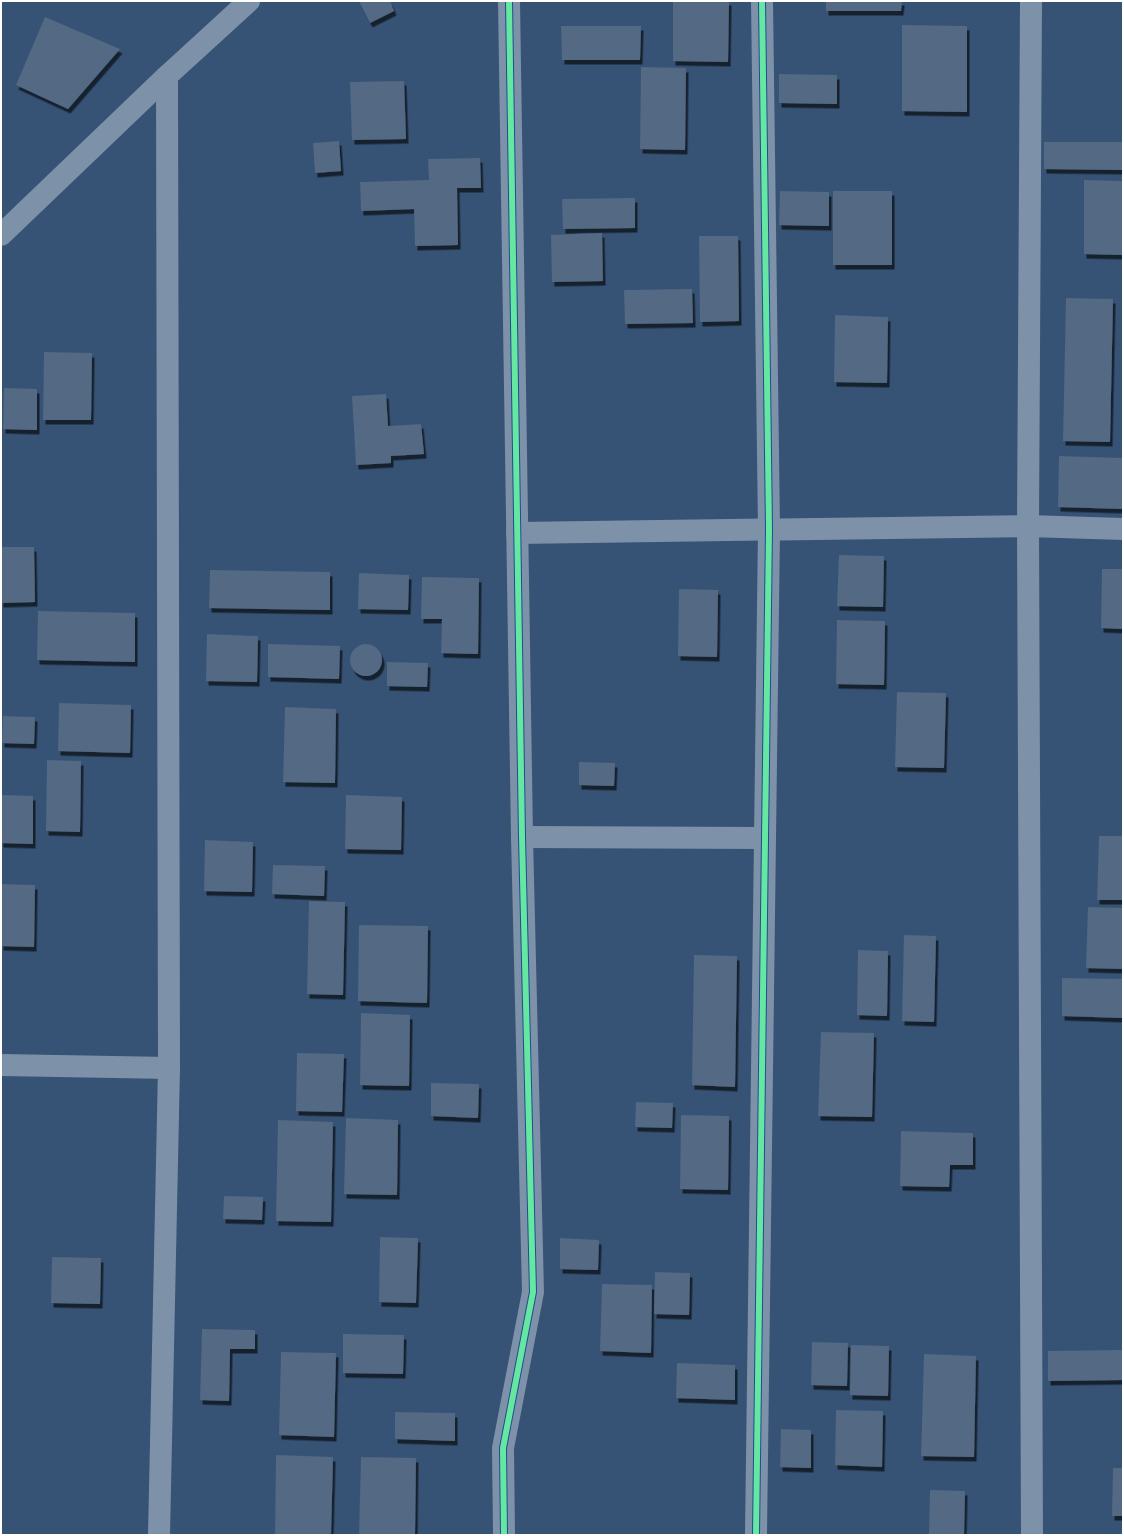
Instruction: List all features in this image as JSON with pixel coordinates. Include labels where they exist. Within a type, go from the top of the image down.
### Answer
[{"type":"street","points":[[6,224],[249,1]]},
{"type":"street","points":[[504,1535],[503,1448],[532,1292],[522,837],[509,1]]},
{"type":"street","points":[[756,1535],[769,529],[762,1]]},
{"type":"street","points":[[1031,1],[1028,526],[1032,1535]]},
{"type":"street","points":[[159,1535],[169,1068],[167,76]]},
{"type":"street","points":[[517,533],[1028,526],[1123,529]]},
{"type":"street","points":[[522,837],[765,838]]},
{"type":"street","points":[[1,1065],[169,1068]]},
{"type":"building","points":[[359,1],[390,1],[394,11],[370,23]]},
{"type":"building","points":[[673,1],[729,1],[728,62],[673,61]]},
{"type":"building","points":[[826,1],[902,1],[901,11],[826,11]]},
{"type":"building","points":[[45,17],[120,49],[68,109],[16,85]]},
{"type":"building","points":[[902,25],[967,26],[967,112],[902,111]]},
{"type":"building","points":[[561,26],[641,26],[640,60],[562,60]]},
{"type":"building","points":[[641,67],[686,68],[685,150],[640,149]]},
{"type":"building","points":[[779,74],[837,75],[837,104],[779,103]]},
{"type":"building","points":[[404,81],[406,139],[352,140],[350,82]]},
{"type":"building","points":[[339,141],[341,171],[315,173],[313,143]]},
{"type":"building","points":[[1044,142],[1123,142],[1123,170],[1044,169]]},
{"type":"building","points":[[480,158],[481,188],[457,188],[458,245],[415,246],[414,209],[361,211],[360,182],[429,180],[428,159]]},
{"type":"building","points":[[1084,180],[1123,181],[1123,255],[1084,254]]},
{"type":"building","points":[[780,191],[829,192],[829,226],[779,225]]},
{"type":"building","points":[[833,191],[892,191],[892,265],[833,265]]},
{"type":"building","points":[[635,198],[635,228],[563,229],[562,199]]},
{"type":"building","points":[[602,233],[603,281],[552,282],[551,235]]},
{"type":"building","points":[[699,236],[738,236],[739,321],[700,322]]},
{"type":"building","points":[[692,289],[693,323],[625,324],[624,290]]},
{"type":"building","points":[[1066,298],[1113,299],[1110,442],[1063,441]]},
{"type":"building","points":[[835,315],[888,317],[887,383],[834,382]]},
{"type":"building","points":[[44,352],[92,353],[91,420],[43,420]]},
{"type":"building","points":[[4,388],[37,389],[37,430],[3,429]]},
{"type":"building","points":[[386,394],[388,426],[421,424],[424,454],[391,456],[391,463],[356,465],[352,396]]},
{"type":"building","points":[[1059,456],[1123,458],[1123,509],[1058,507]]},
{"type":"building","points":[[1,547],[34,547],[35,602],[1,603]]},
{"type":"building","points":[[839,555],[884,556],[883,607],[837,606]]},
{"type":"building","points":[[1102,569],[1123,569],[1123,629],[1101,628]]},
{"type":"building","points":[[210,570],[330,572],[330,610],[209,608]]},
{"type":"building","points":[[359,573],[409,575],[408,610],[358,609]]},
{"type":"building","points":[[422,577],[479,578],[478,654],[441,653],[442,619],[421,619]]},
{"type":"building","points":[[679,589],[718,590],[717,657],[678,656]]},
{"type":"building","points":[[38,611],[135,613],[135,662],[37,660]]},
{"type":"building","points":[[837,620],[885,621],[884,685],[836,684]]},
{"type":"building","points":[[207,634],[258,636],[257,682],[206,681]]},
{"type":"building","points":[[268,644],[340,646],[339,679],[268,677]]},
{"type":"building","points":[[363,644],[369,644],[379,651],[382,660],[381,666],[375,673],[369,676],[363,676],[353,669],[350,663],[350,657],[357,647]]},
{"type":"building","points":[[387,662],[428,663],[427,687],[387,686]]},
{"type":"building","points":[[897,692],[946,693],[944,768],[895,767]]},
{"type":"building","points":[[59,703],[131,705],[130,753],[58,751]]},
{"type":"building","points":[[285,707],[336,709],[335,783],[283,782]]},
{"type":"building","points":[[3,716],[35,717],[34,744],[2,743]]},
{"type":"building","points":[[47,760],[81,761],[80,832],[46,831]]},
{"type":"building","points":[[579,762],[615,763],[614,786],[579,785]]},
{"type":"building","points":[[1,795],[33,796],[33,844],[1,843]]},
{"type":"building","points":[[346,795],[402,797],[401,850],[345,849]]},
{"type":"building","points":[[1099,836],[1123,836],[1123,900],[1097,900]]},
{"type":"building","points":[[205,840],[253,842],[252,892],[204,891]]},
{"type":"building","points":[[273,865],[325,866],[324,896],[272,894]]},
{"type":"building","points":[[1,884],[35,885],[34,947],[1,946]]},
{"type":"building","points":[[309,901],[345,902],[343,995],[307,994]]},
{"type":"building","points":[[1088,907],[1123,908],[1123,969],[1086,968]]},
{"type":"building","points":[[359,925],[428,926],[427,1003],[358,1001]]},
{"type":"building","points":[[904,935],[936,936],[934,1022],[902,1021]]},
{"type":"building","points":[[858,950],[888,951],[887,1016],[857,1015]]},
{"type":"building","points":[[694,955],[737,956],[735,1087],[692,1085]]},
{"type":"building","points":[[1062,978],[1123,979],[1123,1018],[1062,1016]]},
{"type":"building","points":[[361,1013],[410,1015],[409,1086],[360,1085]]},
{"type":"building","points":[[821,1032],[874,1033],[872,1117],[818,1116]]},
{"type":"building","points":[[297,1053],[344,1054],[342,1112],[296,1111]]},
{"type":"building","points":[[431,1083],[479,1084],[478,1118],[431,1116]]},
{"type":"building","points":[[636,1102],[673,1103],[672,1128],[635,1127]]},
{"type":"building","points":[[681,1115],[729,1116],[728,1190],[680,1189]]},
{"type":"building","points":[[346,1118],[398,1120],[397,1195],[344,1194]]},
{"type":"building","points":[[278,1120],[333,1122],[331,1222],[276,1221]]},
{"type":"building","points":[[901,1131],[973,1133],[973,1165],[950,1165],[949,1187],[900,1186]]},
{"type":"building","points":[[224,1196],[263,1197],[262,1220],[223,1219]]},
{"type":"building","points":[[380,1237],[418,1238],[416,1303],[379,1302]]},
{"type":"building","points":[[560,1238],[599,1240],[598,1270],[560,1269]]},
{"type":"building","points":[[52,1257],[101,1258],[100,1304],[51,1303]]},
{"type":"building","points":[[655,1272],[690,1273],[689,1315],[654,1314]]},
{"type":"building","points":[[602,1284],[652,1285],[651,1353],[600,1351]]},
{"type":"building","points":[[202,1329],[255,1330],[255,1349],[230,1349],[229,1401],[200,1400]]},
{"type":"building","points":[[343,1334],[404,1335],[403,1374],[343,1373]]},
{"type":"building","points":[[812,1342],[848,1343],[847,1386],[811,1385]]},
{"type":"building","points":[[851,1345],[889,1346],[888,1396],[850,1395]]},
{"type":"building","points":[[1123,1350],[1123,1380],[1048,1381],[1048,1351]]},
{"type":"building","points":[[281,1352],[336,1353],[334,1437],[279,1435]]},
{"type":"building","points":[[924,1354],[976,1356],[974,1457],[921,1456]]},
{"type":"building","points":[[677,1363],[735,1365],[735,1400],[676,1398]]},
{"type":"building","points":[[836,1410],[883,1411],[882,1467],[835,1465]]},
{"type":"building","points":[[395,1412],[455,1413],[455,1441],[395,1439]]},
{"type":"building","points":[[781,1429],[811,1430],[811,1468],[780,1467]]},
{"type":"building","points":[[276,1455],[333,1457],[331,1535],[275,1535]]},
{"type":"building","points":[[361,1457],[416,1458],[415,1535],[359,1535]]},
{"type":"building","points":[[1113,1468],[1123,1468],[1123,1516],[1112,1516]]},
{"type":"building","points":[[930,1490],[965,1491],[964,1535],[929,1535]]},
{"type":"cycle path","points":[[504,1535],[503,1448],[533,1292],[522,837],[509,1]]},
{"type":"cycle path","points":[[756,1535],[769,529],[762,1]]}]
